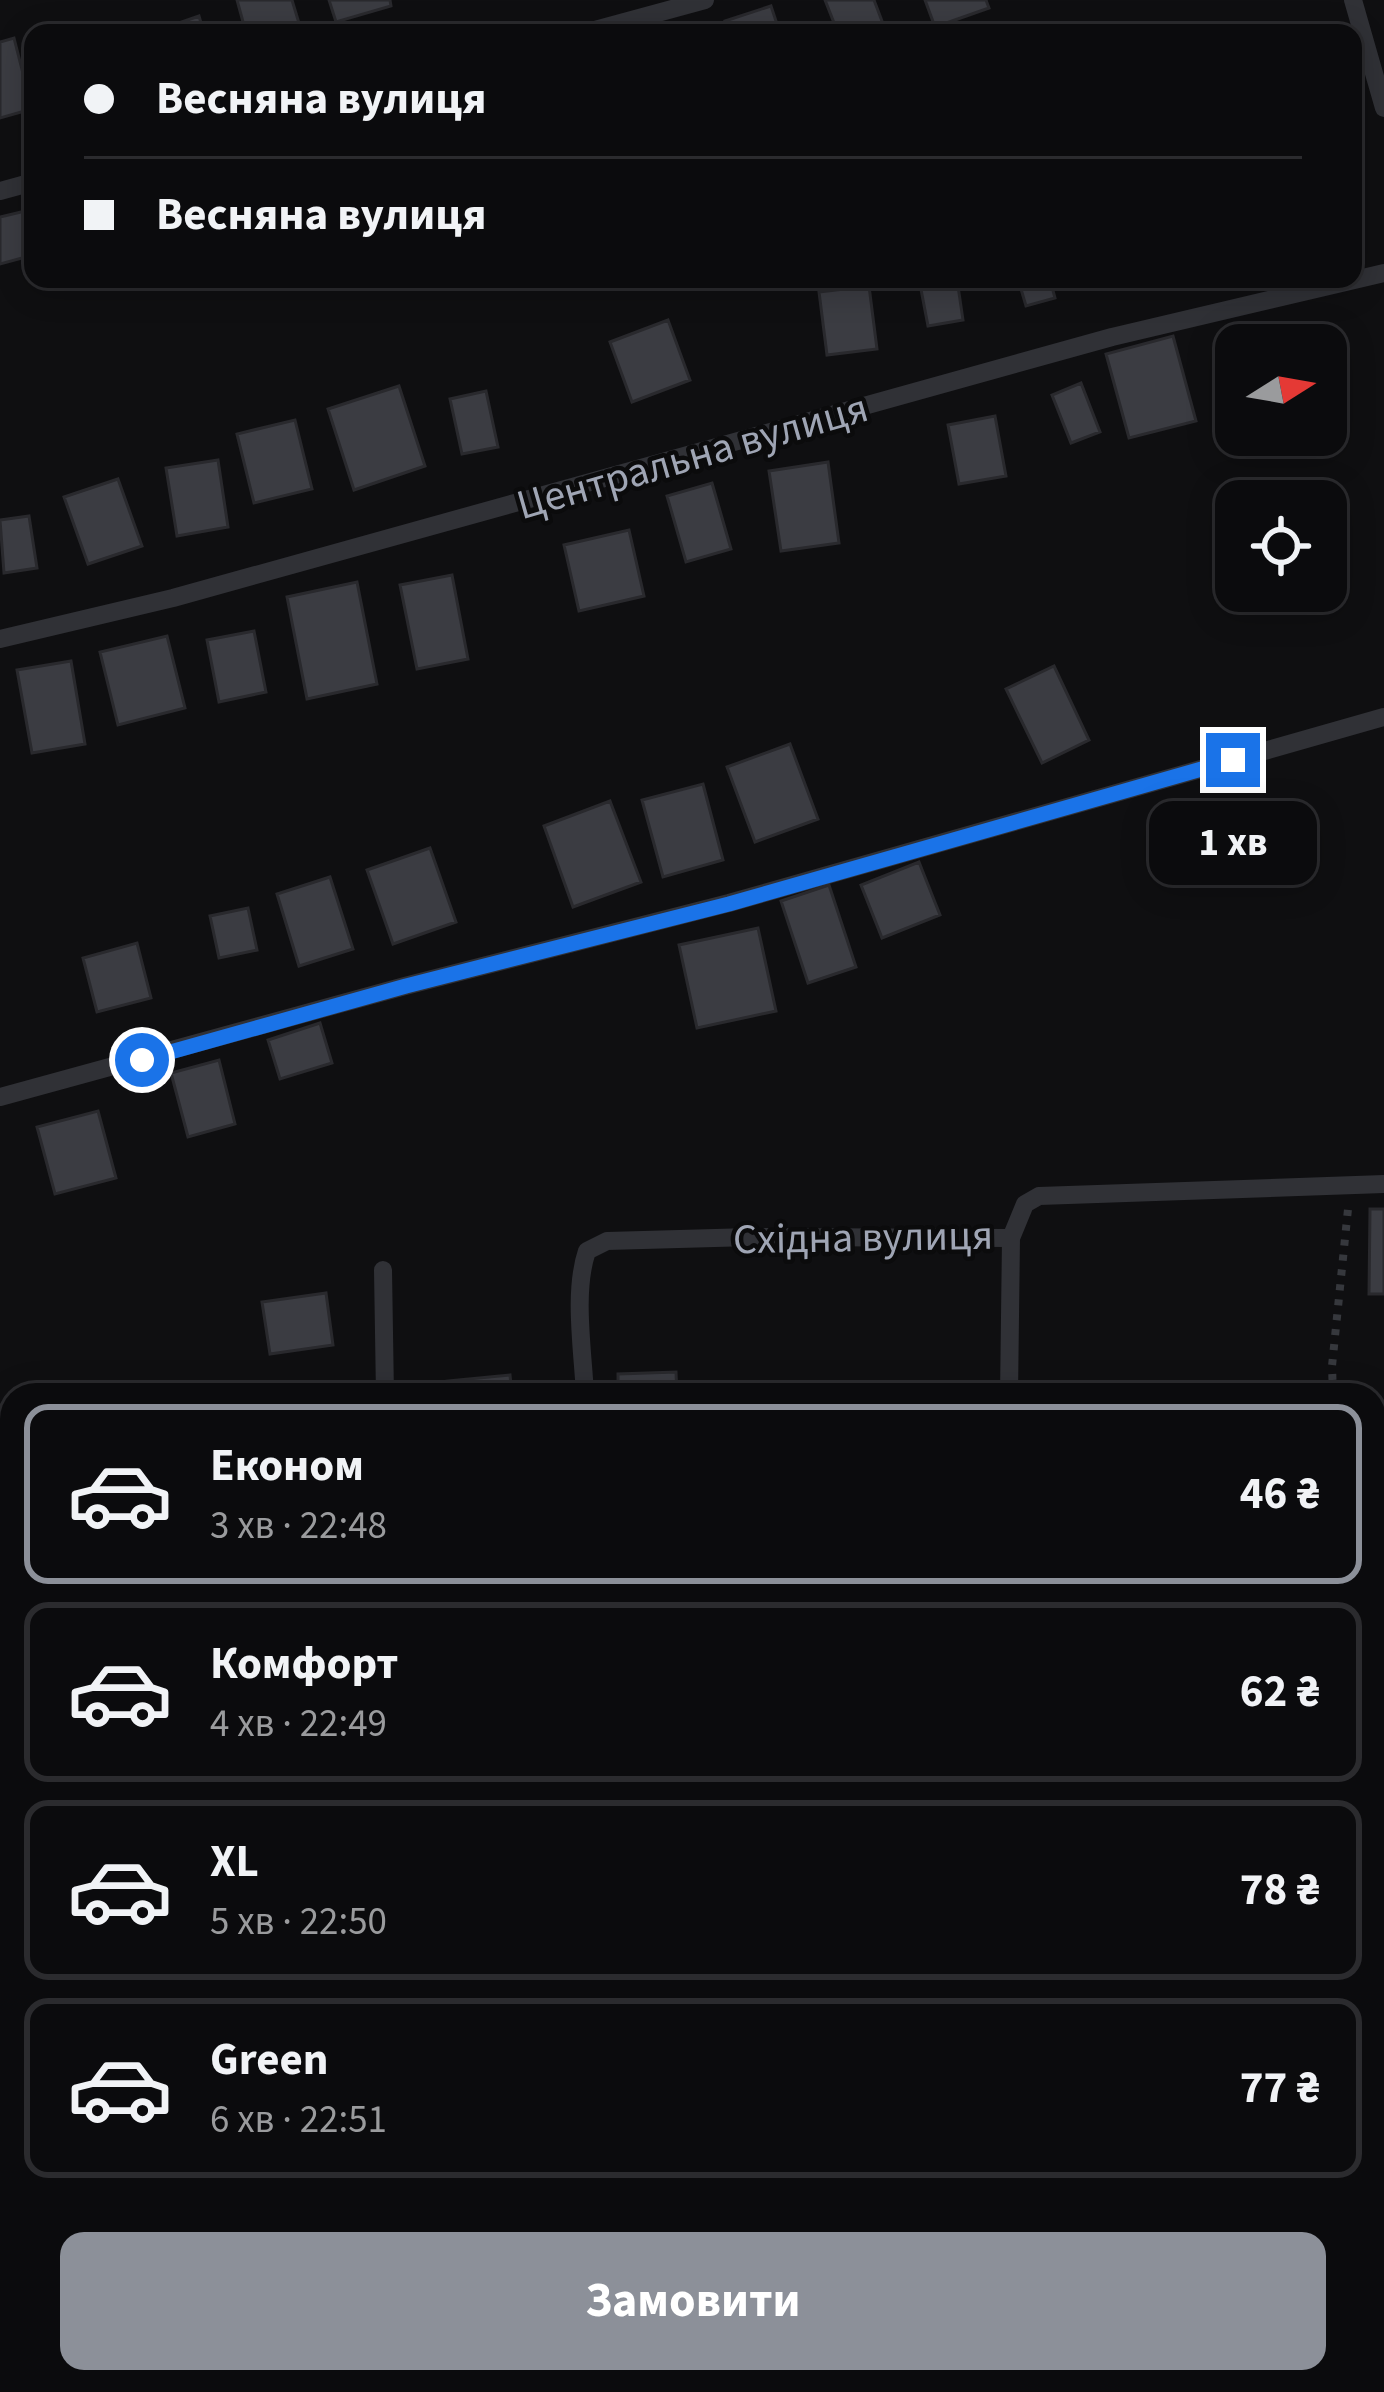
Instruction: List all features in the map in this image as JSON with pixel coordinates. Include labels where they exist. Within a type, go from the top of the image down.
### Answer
[{"type":"lane","points":[[617,24],[705,0]]},
{"type":"lane","points":[[1362,31],[1384,107]]},
{"type":"lane","name":"Центральна вулиця","points":[[0,639],[173,598],[1112,337],[1324,288]]},
{"type":"lane","points":[[0,1097],[729,904],[1384,717]]},
{"type":"lane","name":"Східна вулиця","points":[[584,1383],[582,1268],[587,1251],[607,1240],[1011,1238],[1025,1204],[1039,1196],[1384,1184]]},
{"type":"lane","points":[[1009,1383],[1011,1238]]},
{"type":"lane","points":[[383,1270],[385,1383]]},
{"type":"path","points":[[1333,1383],[1350,1184]]},
{"type":"building","points":[[237,0],[292,0],[299,24],[244,24]]},
{"type":"building","points":[[329,0],[390,0],[391,6],[336,22]]},
{"type":"building","points":[[825,0],[874,0],[883,24],[834,24]]},
{"type":"building","points":[[925,0],[986,0],[989,8],[944,24],[934,24]]},
{"type":"building","points":[[771,6],[777,24],[726,24]]},
{"type":"building","points":[[199,16],[201,24],[176,24]]},
{"type":"building","points":[[14,38],[24,77],[24,111],[0,118],[0,42]]},
{"type":"building","points":[[24,211],[24,257],[0,264],[0,217]]},
{"type":"building","points":[[869,288],[877,349],[827,355],[819,292]]},
{"type":"building","points":[[921,288],[958,288],[963,320],[928,326]]},
{"type":"building","points":[[1021,288],[1052,288],[1055,298],[1026,306]]},
{"type":"building","points":[[668,320],[690,380],[632,402],[610,342]]},
{"type":"building","points":[[1173,336],[1196,421],[1129,438],[1106,354]]},
{"type":"building","points":[[1081,383],[1100,432],[1071,443],[1052,395]]},
{"type":"building","points":[[399,386],[425,466],[354,490],[328,409]]},
{"type":"building","points":[[486,391],[498,447],[462,454],[450,399]]},
{"type":"building","points":[[995,416],[1006,476],[959,484],[948,425]]},
{"type":"building","points":[[295,420],[312,489],[254,503],[237,434]]},
{"type":"building","points":[[218,460],[228,527],[177,536],[166,468]]},
{"type":"building","points":[[828,462],[839,543],[781,551],[769,471]]},
{"type":"building","points":[[118,479],[142,546],[88,564],[64,497]]},
{"type":"building","points":[[712,483],[731,549],[686,562],[667,496]]},
{"type":"building","points":[[29,516],[37,568],[4,573],[0,520]]},
{"type":"building","points":[[629,530],[644,596],[579,611],[564,545]]},
{"type":"building","points":[[452,575],[468,659],[417,669],[400,585]]},
{"type":"building","points":[[357,582],[377,684],[307,699],[287,597]]},
{"type":"building","points":[[254,631],[266,692],[219,702],[207,640]]},
{"type":"building","points":[[167,636],[185,708],[118,725],[100,652]]},
{"type":"building","points":[[71,661],[85,744],[32,753],[17,670]]},
{"type":"building","points":[[1054,666],[1089,740],[1042,763],[1006,689]]},
{"type":"building","points":[[790,744],[818,819],[755,842],[727,767]]},
{"type":"building","points":[[703,784],[723,860],[663,877],[642,800]]},
{"type":"building","points":[[610,801],[641,882],[573,907],[544,826]]},
{"type":"building","points":[[430,848],[456,922],[393,944],[367,870]]},
{"type":"building","points":[[919,862],[940,915],[882,938],[861,885]]},
{"type":"building","points":[[330,877],[353,949],[299,966],[277,894]]},
{"type":"building","points":[[829,885],[856,967],[808,983],[781,901]]},
{"type":"building","points":[[248,908],[257,950],[219,958],[210,916]]},
{"type":"building","points":[[758,928],[776,1011],[697,1028],[679,945]]},
{"type":"building","points":[[137,943],[151,998],[97,1012],[83,958]]},
{"type":"building","points":[[320,1023],[332,1063],[280,1079],[268,1040]]},
{"type":"building","points":[[219,1060],[235,1124],[188,1137],[171,1073]]},
{"type":"building","points":[[98,1111],[116,1178],[55,1194],[37,1127]]},
{"type":"building","points":[[1370,1209],[1384,1209],[1384,1294],[1369,1294]]},
{"type":"building","points":[[326,1293],[333,1345],[270,1354],[262,1302]]},
{"type":"building","points":[[676,1372],[676,1383],[618,1383],[618,1374]]},
{"type":"building","points":[[510,1375],[511,1383],[447,1383]]},
{"type":"route","points":[[142,1060],[406,986],[729,904],[1233,760]]}]
